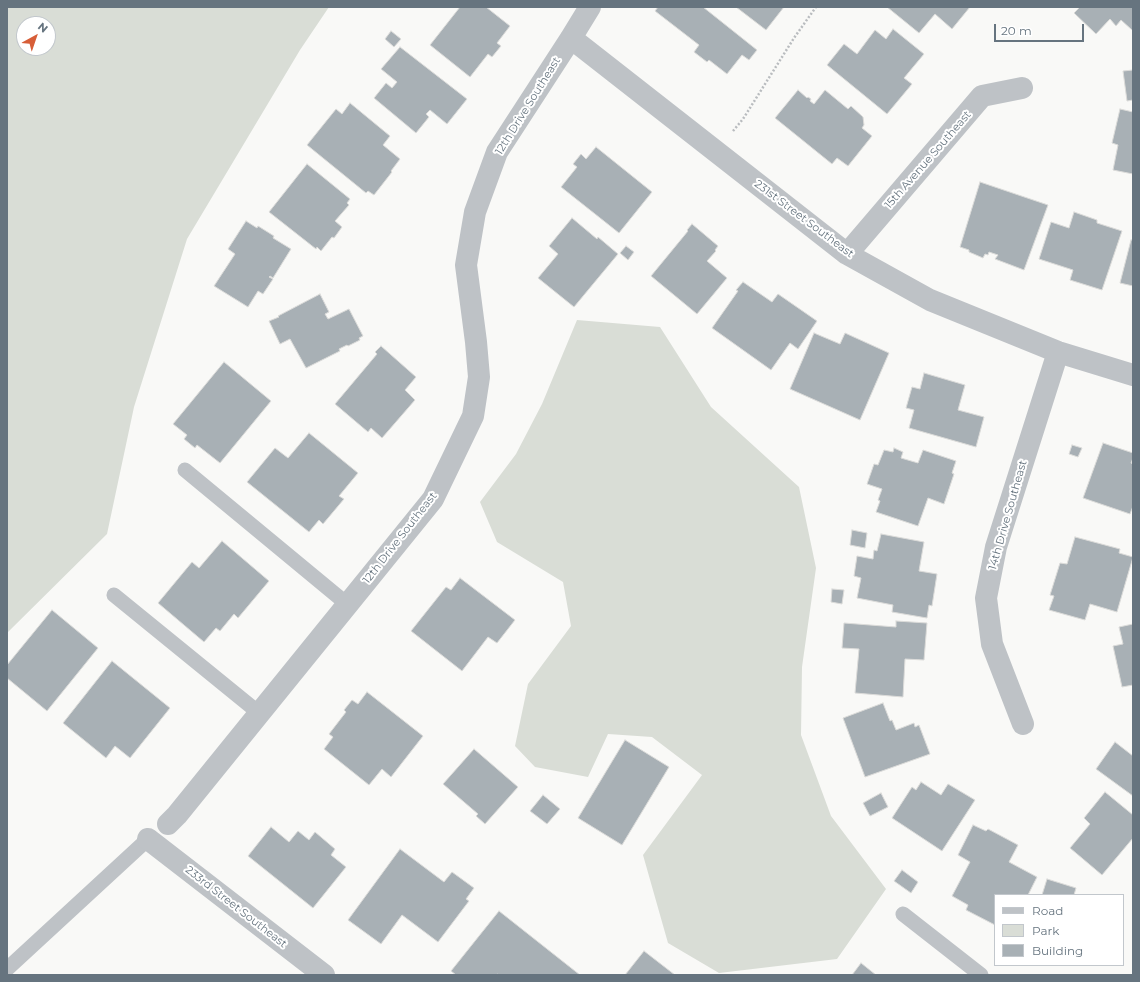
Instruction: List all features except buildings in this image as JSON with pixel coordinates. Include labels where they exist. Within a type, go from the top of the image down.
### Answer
[{"type":"street","name":"12th Drive Southeast","points":[[168,824],[177,815],[433,499],[473,416],[480,377],[466,265],[475,212],[497,152],[590,7]]},
{"type":"street","name":"231st Street Southeast","points":[[571,38],[846,254],[930,300],[1058,352],[1133,376]]},
{"type":"street","name":"15th Avenue Southeast","points":[[846,254],[982,96],[1022,88]]},
{"type":"street","name":"14th Drive Southeast","points":[[1023,724],[992,644],[986,598],[996,547],[1058,352]]},
{"type":"street","name":"233rd Street Southeast","points":[[148,839],[324,975]]},
{"type":"lane","points":[[185,470],[348,604]]},
{"type":"lane","points":[[114,595],[259,713]]},
{"type":"lane","points":[[7,969],[148,839]]},
{"type":"lane","points":[[903,914],[981,975]]},
{"type":"path","points":[[717,152],[743,119],[790,44],[816,7]]},
{"type":"green space","points":[[7,7],[329,7],[300,50],[187,239],[134,407],[107,534],[7,633]]},
{"type":"green space","points":[[577,320],[660,327],[711,407],[799,487],[816,568],[802,667],[801,735],[831,816],[886,889],[837,959],[719,973],[668,943],[643,855],[702,775],[652,737],[608,734],[588,777],[535,767],[515,746],[528,684],[571,626],[563,582],[497,542],[480,502],[516,454],[542,404]]}]
